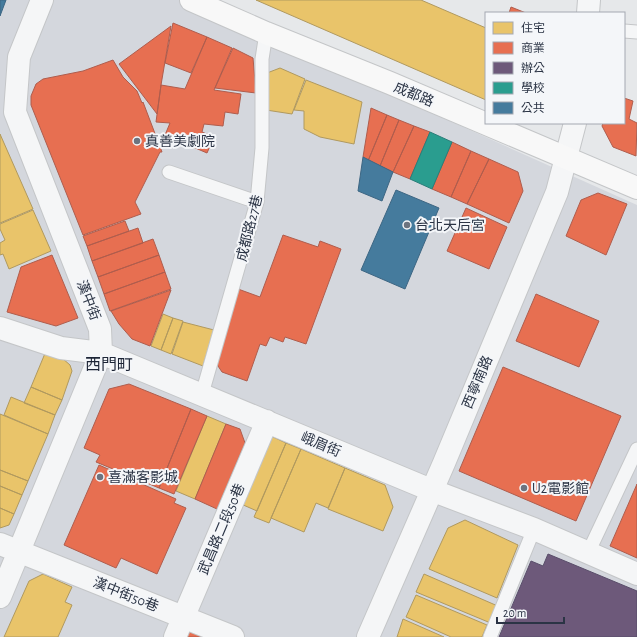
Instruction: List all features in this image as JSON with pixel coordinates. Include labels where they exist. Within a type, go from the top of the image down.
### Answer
[{"type":"main road","name":"成都路","points":[[191,0],[266,33],[390,83],[485,124]]},
{"type":"main road","name":"成都路","points":[[486,124],[637,188]]},
{"type":"street","name":"漢中街","points":[[0,597],[9,548],[101,353],[100,329],[15,112],[19,57],[42,0]]},
{"type":"street","points":[[588,12],[589,0]]},
{"type":"street","name":"西寧南路","points":[[368,637],[447,455],[557,192],[575,124]]},
{"type":"street","name":"峨眉街","points":[[0,328],[61,348],[101,353],[431,490],[534,529],[637,574]]},
{"type":"street","name":"武昌路二段50巷","points":[[175,637],[266,421]]},
{"type":"street","name":"漢中街50巷","points":[[9,548],[233,637]]},
{"type":"lane","points":[[625,31],[637,32]]},
{"type":"lane","name":"成都路27巷","points":[[202,394],[258,202],[262,148],[262,59],[266,33]]},
{"type":"lane","points":[[169,172],[258,202]]},
{"type":"lane","points":[[588,553],[637,449]]},
{"type":"lane","points":[[490,637],[534,529]]},
{"type":"shaded area","points":[[0,0],[180,0],[637,205],[637,637],[0,637]]},
{"type":"building: 住宅","points":[[256,0],[421,0],[485,28],[485,100]]},
{"type":"building: 住宅","points":[[280,68],[305,79],[292,114],[266,110],[267,73]]},
{"type":"building: 住宅","points":[[306,80],[362,102],[354,144],[320,137],[304,129],[304,111],[294,110]]},
{"type":"building: 住宅","points":[[0,134],[33,209],[0,223]]},
{"type":"building: 住宅","points":[[33,210],[51,251],[9,269],[3,254],[0,255],[0,243],[5,240],[0,229],[0,224]]},
{"type":"building: 住宅","points":[[163,314],[173,318],[161,350],[151,346]]},
{"type":"building: 住宅","points":[[173,318],[183,321],[171,354],[161,350]]},
{"type":"building: 住宅","points":[[183,322],[214,330],[203,366],[172,354]]},
{"type":"building: 住宅","points":[[46,351],[62,358],[70,365],[72,371],[62,400],[31,387]]},
{"type":"building: 住宅","points":[[31,387],[62,400],[55,415],[24,403]]},
{"type":"building: 住宅","points":[[11,397],[55,415],[48,434],[4,415]]},
{"type":"building: 住宅","points":[[0,414],[48,434],[28,481],[0,470]]},
{"type":"building: 住宅","points":[[207,416],[226,424],[195,499],[176,491]]},
{"type":"building: 住宅","points":[[271,436],[286,443],[257,511],[241,504]]},
{"type":"building: 住宅","points":[[286,443],[301,449],[269,523],[254,517]]},
{"type":"building: 住宅","points":[[301,449],[345,468],[328,508],[316,503],[304,532],[271,518]]},
{"type":"building: 住宅","points":[[345,468],[385,485],[393,507],[383,531],[328,509]]},
{"type":"building: 住宅","points":[[0,470],[28,481],[22,495],[0,486]]},
{"type":"building: 住宅","points":[[0,486],[22,495],[14,514],[0,508]]},
{"type":"building: 住宅","points":[[0,508],[14,514],[9,525],[0,528]]},
{"type":"building: 住宅","points":[[465,520],[518,545],[497,598],[429,569],[448,528]]},
{"type":"building: 住宅","points":[[43,574],[72,587],[65,602],[72,605],[58,637],[4,637],[29,581]]},
{"type":"building: 住宅","points":[[424,574],[500,607],[493,624],[416,592]]},
{"type":"building: 住宅","points":[[416,595],[487,625],[482,637],[451,637],[406,617]]},
{"type":"building: 住宅","points":[[403,619],[444,637],[397,637]]},
{"type":"building: 商業","points":[[511,7],[524,12],[509,12]]},
{"type":"building: 商業","points":[[173,23],[207,37],[191,73],[165,63]]},
{"type":"building: 商業","points":[[171,26],[161,85],[157,114],[119,64]]},
{"type":"building: 商業","points":[[207,37],[232,48],[214,90],[241,94],[238,114],[225,112],[223,126],[204,124],[202,132],[214,137],[207,153],[165,135],[170,123],[156,122],[161,85],[185,89]]},
{"type":"building: 商業","points":[[233,48],[253,58],[256,93],[215,88]]},
{"type":"building: 商業","points":[[113,60],[123,77],[137,91],[142,103],[143,102],[162,152],[160,152],[135,202],[141,214],[83,235],[31,105],[31,96],[36,84],[43,79],[83,71]]},
{"type":"building: 商業","points":[[625,98],[633,101],[629,119],[637,123],[636,156],[613,147],[602,126],[603,124],[625,124]]},
{"type":"building: 商業","points":[[371,108],[387,115],[368,161],[363,157]]},
{"type":"building: 商業","points":[[387,115],[399,120],[380,166],[368,161]]},
{"type":"building: 商業","points":[[399,120],[414,126],[393,172],[380,166]]},
{"type":"building: 商業","points":[[414,126],[430,132],[410,179],[393,172]]},
{"type":"building: 商業","points":[[452,142],[471,151],[451,197],[432,189]]},
{"type":"building: 商業","points":[[471,151],[489,159],[467,204],[451,197]]},
{"type":"building: 商業","points":[[489,159],[518,172],[523,191],[509,223],[467,204]]},
{"type":"building: 商業","points":[[598,193],[627,204],[606,255],[566,236],[581,200]]},
{"type":"building: 商業","points":[[466,208],[507,227],[489,269],[447,251]]},
{"type":"building: 商業","points":[[125,221],[129,231],[87,246],[83,236]]},
{"type":"building: 商業","points":[[138,228],[143,243],[92,261],[87,246]]},
{"type":"building: 商業","points":[[283,235],[318,247],[320,241],[341,249],[306,344],[285,337],[283,342],[270,337],[266,346],[260,344],[247,381],[222,372],[216,363],[238,289],[260,297]]},
{"type":"building: 商業","points":[[153,239],[159,255],[98,277],[92,261]]},
{"type":"building: 商業","points":[[52,255],[78,318],[56,326],[7,312],[21,267]]},
{"type":"building: 商業","points":[[159,255],[165,272],[104,294],[98,277]]},
{"type":"building: 商業","points":[[165,272],[171,289],[110,311],[104,294]]},
{"type":"building: 商業","points":[[171,290],[150,346],[132,339],[119,324],[111,311]]},
{"type":"building: 商業","points":[[536,294],[599,321],[579,367],[516,341]]},
{"type":"building: 商業","points":[[503,367],[621,416],[576,521],[459,471]]},
{"type":"building: 商業","points":[[129,384],[191,409],[159,488],[96,462],[100,455],[84,448],[109,389]]},
{"type":"building: 商業","points":[[191,409],[207,416],[174,494],[159,488]]},
{"type":"building: 商業","points":[[226,424],[240,429],[245,443],[217,509],[195,499]]},
{"type":"building: 商業","points":[[99,465],[176,499],[174,503],[186,508],[157,574],[121,558],[116,568],[64,545]]},
{"type":"building: 商業","points":[[637,484],[637,558],[610,546]]},
{"type":"building: 商業","points":[[187,628],[219,637],[179,637]]},
{"type":"building: 辦公","points":[[548,554],[637,591],[637,637],[499,637],[531,561],[543,566]]},
{"type":"building: 學校","points":[[430,132],[452,142],[432,189],[410,179]]},
{"type":"building: 公共","points":[[0,0],[6,0],[0,16]]},
{"type":"building: 公共","points":[[363,157],[393,172],[382,201],[358,191]]},
{"type":"building: 公共","name":"台北天后宮","points":[[396,190],[439,208],[405,289],[361,270]]},
{"type":"place","name":"真善美劇院","points":[[137,141]]},
{"type":"place","name":"台北天后宮","points":[[407,225]]},
{"type":"place","name":"喜滿客影城","points":[[100,477]]},
{"type":"place","name":"U2電影館","points":[[524,488]]},
{"type":"district","name":"西門町","points":[[109,364]]}]
